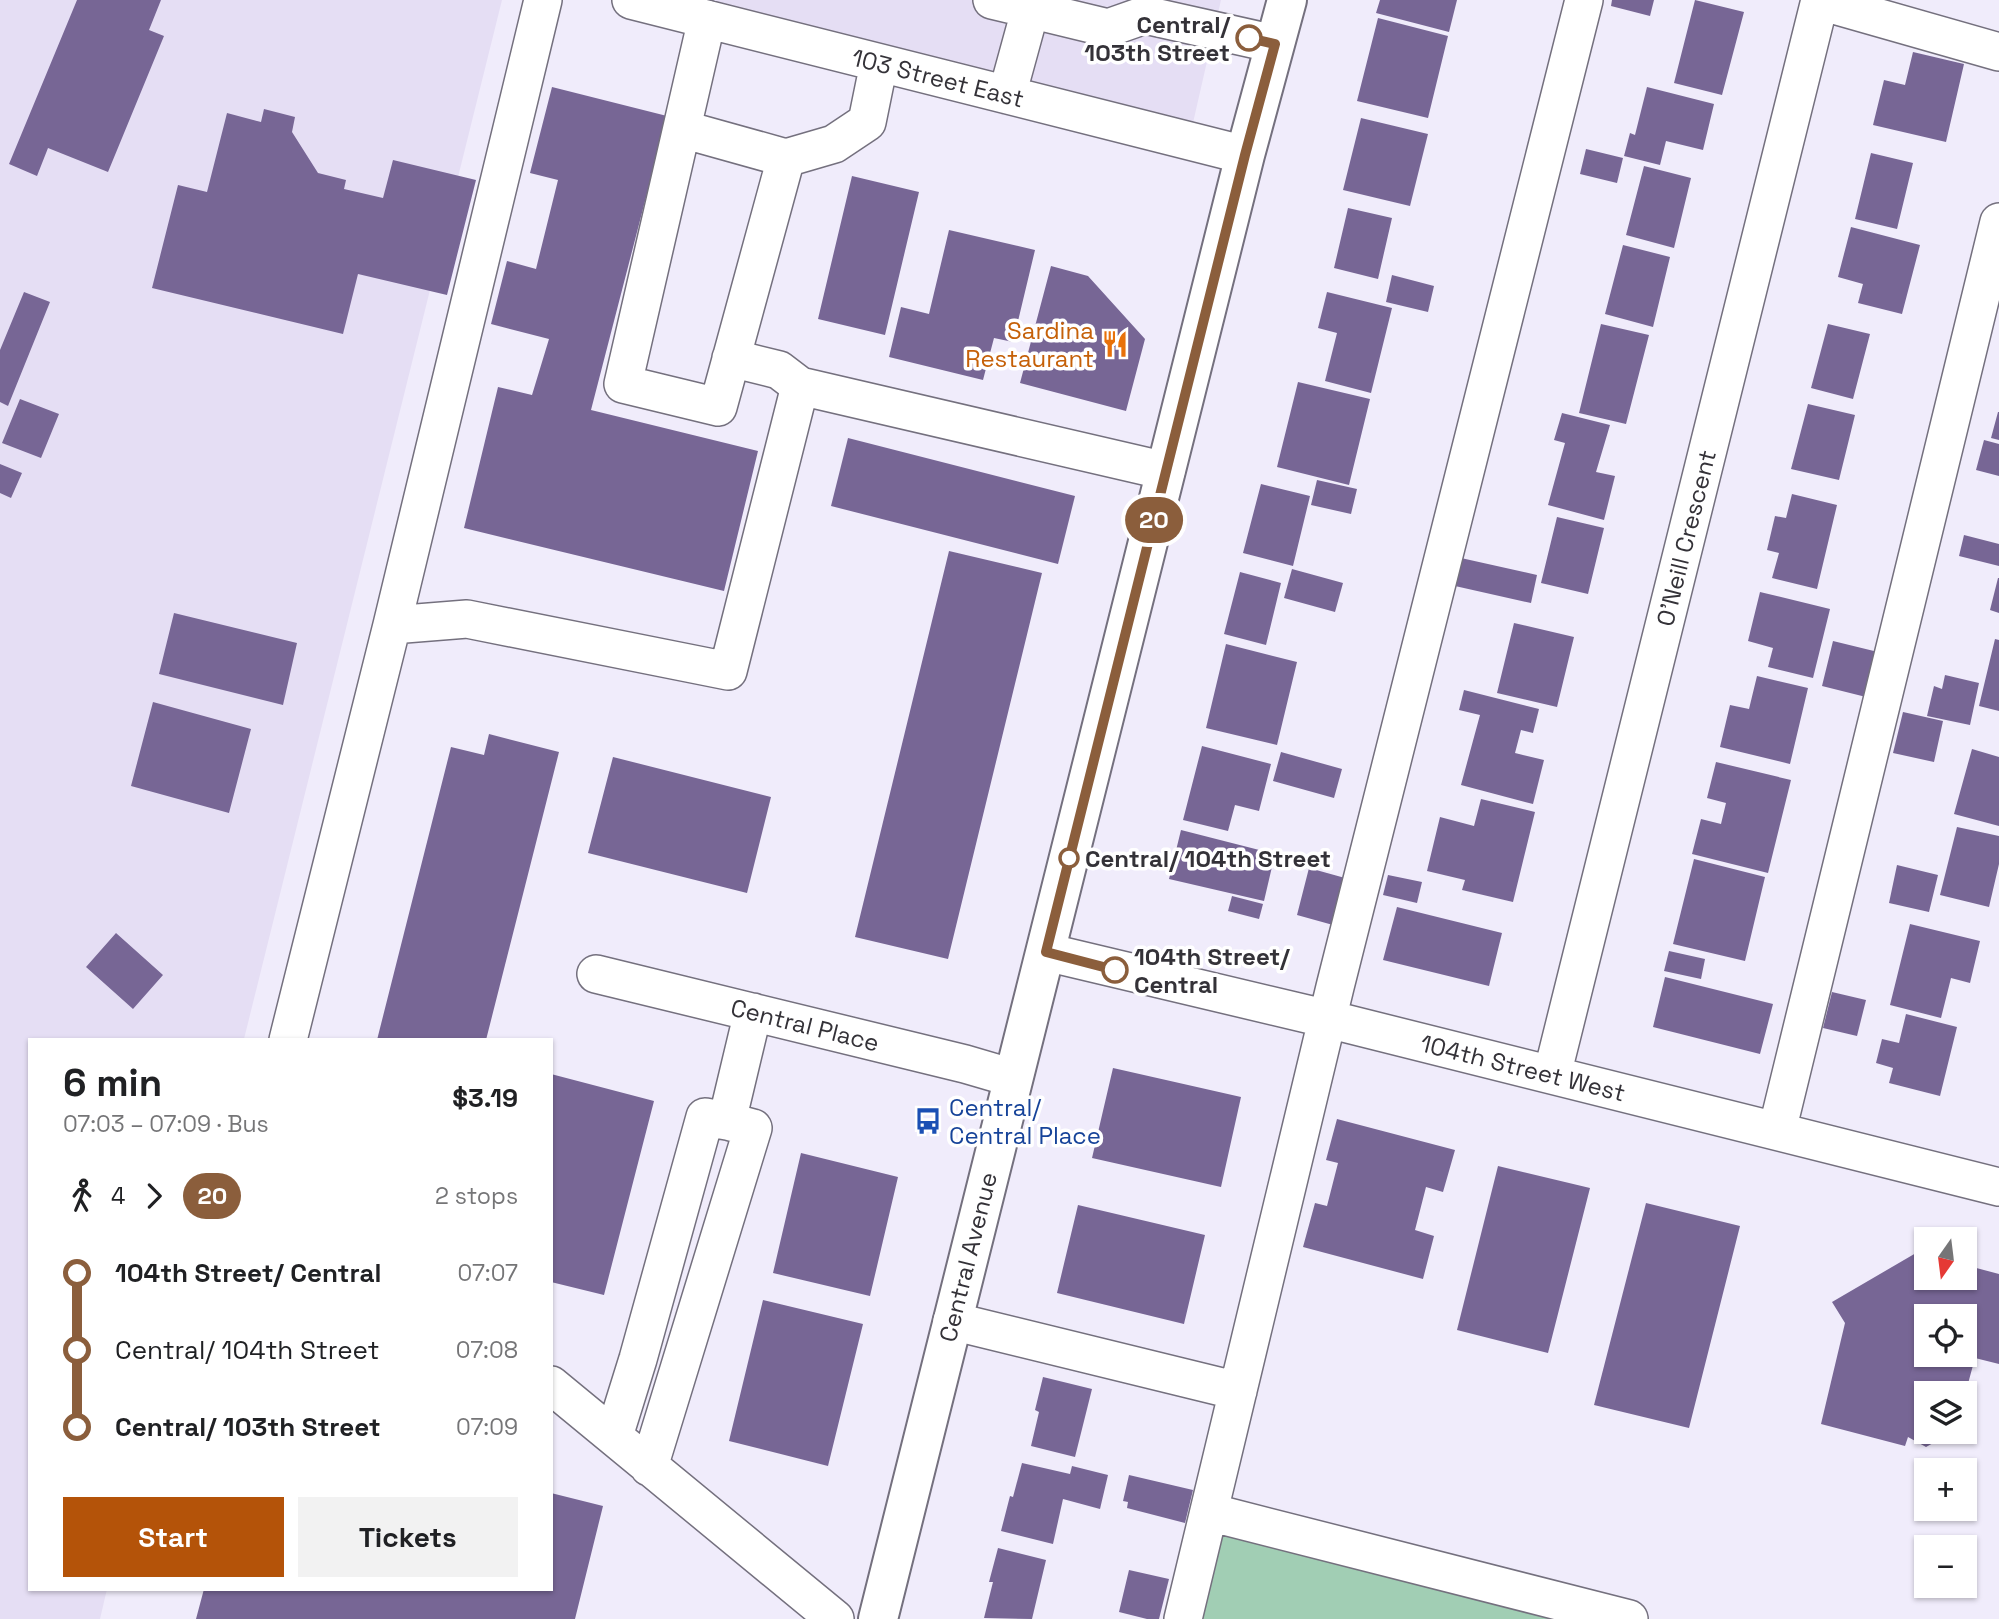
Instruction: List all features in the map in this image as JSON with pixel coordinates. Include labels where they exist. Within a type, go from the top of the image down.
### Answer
[{"type":"main road","name":"Central Avenue","points":[[878,1619],[1245,155],[1287,0]]},
{"type":"street","points":[[289,1038],[392,625],[543,0]]},
{"type":"street","name":"103 Street East","points":[[631,0],[707,19],[749,15],[879,63],[1245,155]]},
{"type":"street","points":[[992,0],[1032,5],[1108,28],[1147,8],[1275,44]]},
{"type":"street","points":[[1183,1619],[1328,1019],[1584,0]]},
{"type":"street","points":[[1820,1],[1999,52]]},
{"type":"street","name":"O'Neill Crescent","points":[[1552,1075],[1820,1]]},
{"type":"street","points":[[1007,96],[1032,5]]},
{"type":"street","points":[[707,19],[622,384],[718,407],[786,158]]},
{"type":"street","points":[[682,129],[786,158],[834,144],[867,122],[879,63]]},
{"type":"street","points":[[1777,1131],[1999,222]]},
{"type":"street","points":[[731,358],[779,370],[800,386],[1166,471]]},
{"type":"street","points":[[392,625],[467,619],[728,671],[800,386]]},
{"type":"street","name":"104th Street West","points":[[1046,952],[1328,1019],[1999,1187]]},
{"type":"street","name":"Central Place","points":[[596,974],[1013,1078]]},
{"type":"street","points":[[727,1121],[753,1012]]},
{"type":"street","points":[[614,1436],[705,1117],[753,1128],[649,1466]]},
{"type":"street","points":[[952,1321],[1238,1391]]},
{"type":"street","points":[[553,1387],[835,1619]]},
{"type":"street","points":[[1209,1512],[1629,1619]]},
{"type":"shaded area","points":[[0,0],[502,0],[244,1038],[28,1038],[28,1591],[107,1591],[100,1619],[0,1619]]},
{"type":"shaded area","points":[[634,0],[1221,0],[1190,136]]},
{"type":"green space","points":[[1209,1512],[1575,1619],[1185,1619]]},
{"type":"building","points":[[77,0],[161,0],[149,30],[164,36],[108,172],[48,148],[37,176],[9,164]]},
{"type":"building","points":[[1380,0],[1457,0],[1449,32],[1376,13]]},
{"type":"building","points":[[1612,0],[1654,0],[1650,16],[1611,6]]},
{"type":"building","points":[[1695,0],[1744,12],[1722,95],[1674,83]]},
{"type":"building","points":[[1378,18],[1448,36],[1428,118],[1357,101]]},
{"type":"building","points":[[1913,52],[1964,64],[1946,142],[1873,125],[1884,80],[1905,85]]},
{"type":"building","points":[[552,87],[667,116],[591,410],[758,451],[724,591],[464,528],[498,387],[532,395],[549,339],[491,324],[507,261],[536,269],[558,180],[530,173]]},
{"type":"building","points":[[1647,87],[1714,104],[1703,150],[1666,141],[1660,165],[1624,156],[1630,133],[1635,135]]},
{"type":"building","points":[[264,109],[295,117],[292,132],[318,173],[346,180],[344,189],[383,198],[393,160],[476,180],[447,295],[358,274],[343,334],[152,288],[178,185],[207,192],[227,113],[261,122]]},
{"type":"building","points":[[1361,118],[1428,134],[1410,206],[1343,190]]},
{"type":"building","points":[[1586,149],[1623,158],[1617,183],[1580,174]]},
{"type":"building","points":[[1871,153],[1913,163],[1897,229],[1855,219]]},
{"type":"building","points":[[1644,166],[1691,178],[1674,248],[1626,235]]},
{"type":"building","points":[[852,176],[919,192],[885,335],[818,319]]},
{"type":"building","points":[[1348,208],[1392,218],[1378,279],[1334,268]]},
{"type":"building","points":[[1851,227],[1920,245],[1902,314],[1858,303],[1863,284],[1838,277]]},
{"type":"building","points":[[949,230],[1035,250],[1013,342],[994,338],[983,380],[889,357],[901,307],[929,314]]},
{"type":"building","points":[[1623,245],[1670,257],[1653,327],[1605,314]]},
{"type":"building","points":[[1051,266],[1088,276],[1145,339],[1126,411],[1020,383]]},
{"type":"building","points":[[1392,275],[1434,286],[1428,312],[1386,302]]},
{"type":"building","points":[[24,292],[50,302],[8,406],[0,402],[0,350]]},
{"type":"building","points":[[1327,292],[1392,308],[1371,393],[1325,381],[1337,333],[1318,328]]},
{"type":"building","points":[[1601,324],[1649,335],[1626,424],[1579,413]]},
{"type":"building","points":[[1828,324],[1870,334],[1853,399],[1811,388]]},
{"type":"building","points":[[1298,382],[1370,399],[1349,485],[1277,467]]},
{"type":"building","points":[[20,399],[59,414],[41,458],[2,443]]},
{"type":"building","points":[[1808,404],[1855,415],[1839,480],[1791,469]]},
{"type":"building","points":[[1999,412],[1999,440],[1991,438]]},
{"type":"building","points":[[1562,413],[1610,425],[1596,472],[1615,476],[1604,520],[1548,505],[1565,443],[1554,440]]},
{"type":"building","points":[[848,438],[1075,496],[1058,564],[831,506]]},
{"type":"building","points":[[1984,440],[1999,444],[1999,476],[1976,470]]},
{"type":"building","points":[[0,464],[22,473],[11,498],[0,493]]},
{"type":"building","points":[[1317,480],[1357,489],[1351,514],[1311,505]]},
{"type":"building","points":[[1261,484],[1310,496],[1293,566],[1243,553]]},
{"type":"building","points":[[1792,494],[1837,505],[1817,589],[1772,578],[1779,553],[1767,550],[1775,516],[1786,518]]},
{"type":"building","points":[[1557,517],[1604,528],[1588,594],[1541,583]]},
{"type":"building","points":[[1964,535],[1999,544],[1999,566],[1959,556]]},
{"type":"building","points":[[949,551],[1042,573],[948,959],[855,937]]},
{"type":"building","points":[[1461,558],[1537,575],[1531,603],[1455,586]]},
{"type":"building","points":[[1292,569],[1343,583],[1335,612],[1284,598]]},
{"type":"building","points":[[1240,572],[1281,583],[1266,645],[1224,634]]},
{"type":"building","points":[[1999,578],[1999,613],[1990,610]]},
{"type":"building","points":[[1760,592],[1830,609],[1813,678],[1768,667],[1773,648],[1748,641]]},
{"type":"building","points":[[174,613],[297,643],[283,705],[159,674]]},
{"type":"building","points":[[1514,623],[1574,637],[1557,707],[1497,693]]},
{"type":"building","points":[[1995,639],[1999,640],[1999,711],[1979,706]]},
{"type":"building","points":[[1833,641],[1878,652],[1866,697],[1822,686]]},
{"type":"building","points":[[1226,644],[1297,662],[1277,745],[1206,728]]},
{"type":"building","points":[[1945,675],[1979,683],[1970,725],[1927,716],[1934,686],[1942,689]]},
{"type":"building","points":[[1757,676],[1808,688],[1790,764],[1720,747],[1730,705],[1749,709]]},
{"type":"building","points":[[1464,690],[1539,709],[1533,733],[1521,730],[1515,753],[1544,760],[1533,804],[1461,785],[1480,715],[1459,710]]},
{"type":"building","points":[[153,702],[251,729],[229,813],[131,786]]},
{"type":"building","points":[[1903,712],[1943,721],[1934,762],[1893,753]]},
{"type":"building","points":[[489,734],[559,752],[487,1038],[378,1038],[451,747],[484,755]]},
{"type":"building","points":[[1202,746],[1271,764],[1259,811],[1235,805],[1228,831],[1183,820]]},
{"type":"building","points":[[1972,749],[1999,757],[1999,826],[1954,814]]},
{"type":"building","points":[[1281,752],[1342,769],[1334,798],[1273,781]]},
{"type":"building","points":[[613,757],[771,797],[747,893],[588,853]]},
{"type":"building","points":[[1716,762],[1791,780],[1768,873],[1692,854],[1701,819],[1721,824],[1726,803],[1707,798]]},
{"type":"building","points":[[1481,799],[1535,812],[1513,902],[1462,890],[1465,880],[1427,871],[1440,817],[1474,826]]},
{"type":"building","points":[[1957,827],[1999,836],[1999,864],[1989,907],[1940,895]]},
{"type":"building","points":[[1181,830],[1275,854],[1264,901],[1169,879]]},
{"type":"building","points":[[1694,859],[1765,877],[1745,961],[1673,944]]},
{"type":"building","points":[[1897,865],[1938,875],[1929,912],[1889,903]]},
{"type":"building","points":[[1309,868],[1345,878],[1333,925],[1297,915]]},
{"type":"building","points":[[1388,875],[1422,882],[1417,903],[1383,895]]},
{"type":"building","points":[[1232,896],[1263,904],[1259,919],[1228,911]]},
{"type":"building","points":[[1397,907],[1502,933],[1489,986],[1383,960]]},
{"type":"building","points":[[1910,924],[1980,941],[1970,983],[1951,978],[1941,1018],[1890,1005]]},
{"type":"building","points":[[116,933],[163,975],[133,1009],[86,967]]},
{"type":"building","points":[[1669,951],[1705,959],[1701,979],[1664,971]]},
{"type":"building","points":[[1665,977],[1773,1004],[1760,1054],[1653,1027]]},
{"type":"building","points":[[1832,992],[1866,1000],[1857,1036],[1823,1028]]},
{"type":"building","points":[[1906,1014],[1957,1027],[1940,1096],[1889,1083],[1893,1068],[1876,1063],[1882,1039],[1899,1043]]},
{"type":"building","points":[[1113,1068],[1241,1097],[1221,1187],[1092,1158]]},
{"type":"building","points":[[553,1075],[654,1101],[604,1295],[553,1282]]},
{"type":"building","points":[[1337,1119],[1455,1150],[1443,1192],[1426,1187],[1415,1230],[1434,1236],[1423,1279],[1303,1247],[1315,1203],[1327,1206],[1338,1163],[1326,1160]]},
{"type":"building","points":[[801,1153],[898,1177],[870,1296],[773,1273]]},
{"type":"building","points":[[1498,1166],[1590,1188],[1548,1353],[1457,1330]]},
{"type":"building","points":[[1646,1203],[1740,1226],[1689,1428],[1594,1405]]},
{"type":"building","points":[[1078,1205],[1205,1235],[1184,1324],[1057,1293]]},
{"type":"building","points":[[1914,1254],[1914,1290],[1978,1290],[1978,1268],[1999,1274],[1999,1364],[1977,1358],[1977,1304],[1914,1304],[1914,1367],[1973,1367],[1969,1381],[1914,1381],[1914,1440],[1908,1437],[1905,1446],[1821,1424],[1845,1323],[1832,1302]]},
{"type":"building","points":[[763,1300],[863,1324],[828,1466],[729,1441]]},
{"type":"building","points":[[1043,1377],[1092,1389],[1075,1457],[1031,1446],[1039,1412],[1035,1410]]},
{"type":"building","points":[[1022,1463],[1070,1474],[1072,1466],[1108,1475],[1100,1509],[1063,1499],[1053,1544],[1001,1531]]},
{"type":"building","points":[[1129,1475],[1193,1490],[1185,1523],[1127,1508],[1128,1502],[1123,1501]]},
{"type":"building","points":[[553,1494],[603,1506],[575,1619],[196,1619],[203,1591],[553,1591]]},
{"type":"building","points":[[998,1548],[1046,1560],[1032,1619],[984,1618],[993,1582],[989,1582]]},
{"type":"building","points":[[1129,1570],[1169,1579],[1159,1619],[1119,1612]]},
{"type":"bus line","name":"20","points":[[1115,970],[1046,952],[1275,44],[1249,38]]},
{"type":"place","name":"Central/ 103th Street","points":[[1249,38]]},
{"type":"place","name":"Sardina Restaurant","points":[[1115,344]]},
{"type":"place","name":"Central/ 104th Street","points":[[1069,858]]},
{"type":"place","name":"104th Street/ Central","points":[[1115,970]]},
{"type":"place","name":"Central/ Central Place","points":[[928,1121]]}]
